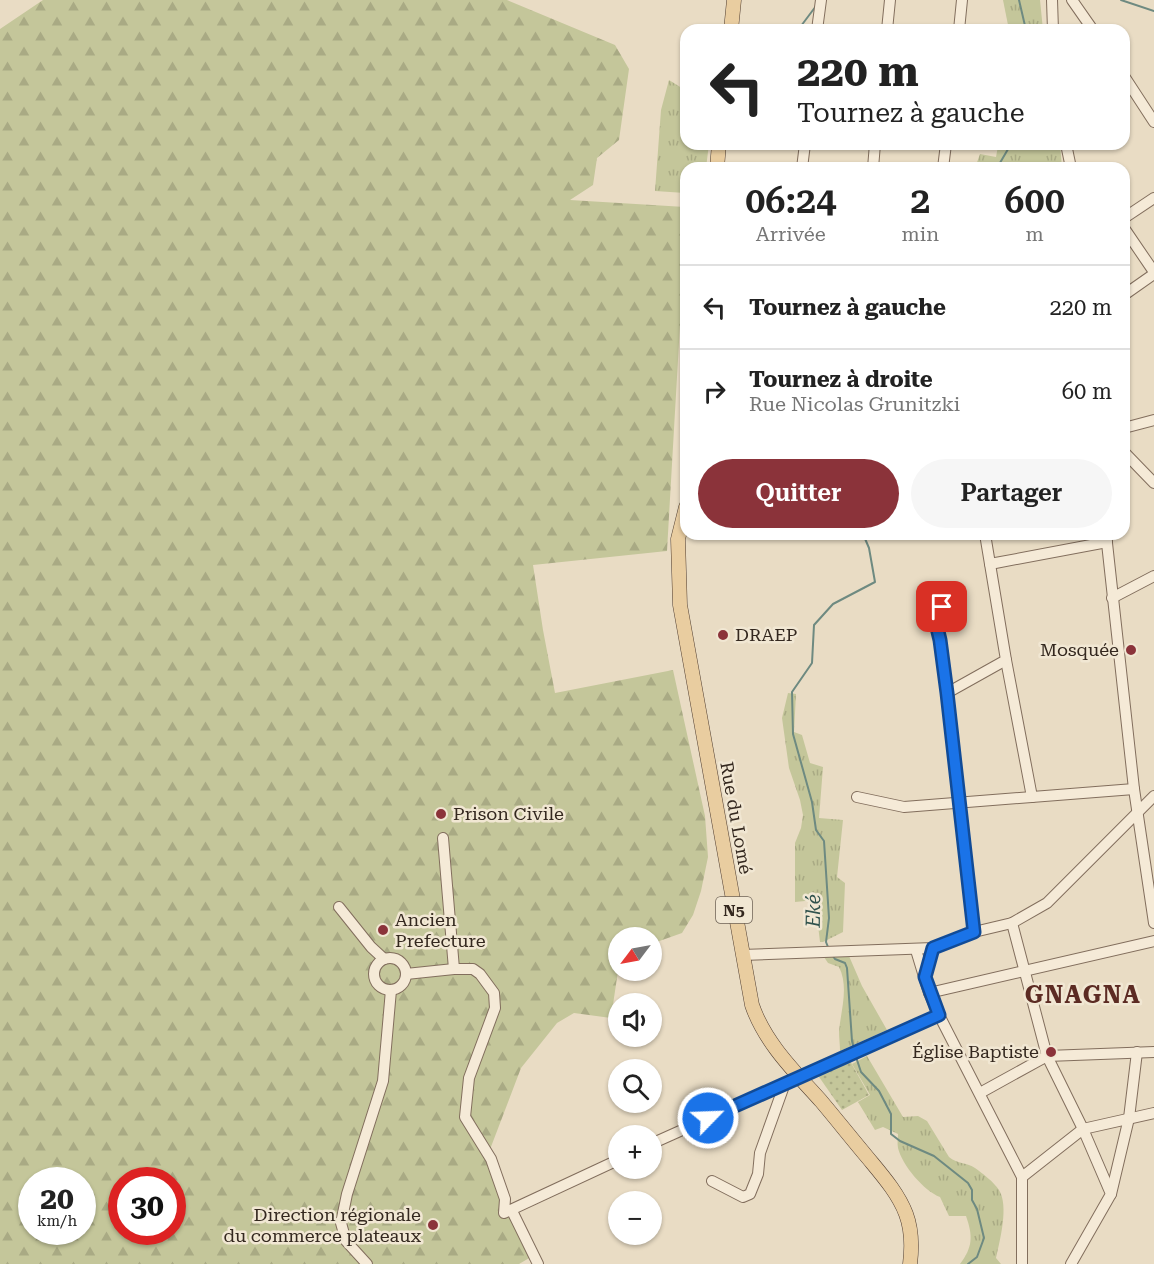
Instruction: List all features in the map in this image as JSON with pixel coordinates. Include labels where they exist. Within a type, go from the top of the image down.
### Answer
[{"type":"main road","points":[[732,24],[734,0]]},
{"type":"main road","name":"Rue du Lomé","points":[[680,531],[678,539],[680,605],[748,990],[757,1021],[798,1077],[872,1162],[898,1199],[906,1214],[912,1242],[910,1264]]},
{"type":"street","points":[[818,24],[820,0]]},
{"type":"street","points":[[888,24],[890,0]]},
{"type":"street","points":[[960,24],[962,0]]},
{"type":"street","points":[[1052,0],[1053,24]]},
{"type":"street","points":[[1072,0],[1089,24]]},
{"type":"street","points":[[1130,83],[1150,107],[1154,122]]},
{"type":"street","points":[[1130,214],[1154,198]]},
{"type":"street","points":[[1130,237],[1154,273],[1130,291]]},
{"type":"street","points":[[1130,426],[1154,420]]},
{"type":"street","points":[[1130,458],[1154,483]]},
{"type":"street","points":[[986,540],[1032,797]]},
{"type":"street","points":[[990,564],[1097,540]]},
{"type":"street","points":[[1106,540],[1134,789],[1154,923]]},
{"type":"street","points":[[1113,598],[1154,576]]},
{"type":"street","points":[[942,607],[935,619],[947,693],[974,932]]},
{"type":"street","points":[[947,693],[1006,660]]},
{"type":"street","points":[[857,797],[904,807],[1134,789]]},
{"type":"street","points":[[742,955],[933,948],[974,932],[1011,923],[1047,903],[1154,796]]},
{"type":"street","points":[[443,838],[454,969]]},
{"type":"street","points":[[339,908],[371,947],[384,959],[397,960],[404,966],[406,974],[401,986],[391,990],[379,986],[375,977],[376,966],[384,959]]},
{"type":"street","points":[[1011,923],[1047,1056],[1083,1129],[1111,1194]]},
{"type":"street","points":[[929,993],[1154,941]]},
{"type":"street","points":[[925,977],[933,948]]},
{"type":"street","points":[[916,950],[929,993],[939,1015],[1022,1177],[1022,1264]]},
{"type":"street","points":[[406,974],[466,968],[480,974],[496,999],[495,1008],[469,1078],[465,1117],[491,1159],[505,1199],[504,1214],[608,1165]]},
{"type":"street","points":[[367,1264],[346,1241],[341,1223],[347,1194],[383,1081],[391,990]]},
{"type":"street","points":[[662,1139],[939,1015]]},
{"type":"street","points":[[1071,1264],[1111,1194],[1129,1118],[1137,1052]]},
{"type":"street","points":[[980,1093],[1047,1056],[1154,1052]]},
{"type":"street","points":[[712,1181],[743,1197],[750,1194],[758,1174],[760,1153],[785,1083]]},
{"type":"street","points":[[1022,1177],[1083,1129],[1154,1113]]},
{"type":"street","points":[[512,1210],[538,1264]]},
{"type":"green space","points":[[43,0],[507,0],[615,45],[629,69],[619,140],[597,158],[593,185],[570,200],[680,207],[680,325],[667,551],[533,565],[555,693],[673,670],[705,816],[708,857],[693,915],[682,933],[662,940],[662,927],[608,927],[608,981],[617,981],[615,993],[608,993],[608,1018],[574,1013],[557,1023],[521,1068],[489,1152],[494,1179],[531,1257],[519,1264],[0,1264],[0,29]]},
{"type":"green space","points":[[1003,0],[1040,0],[1042,24],[1008,24]]},
{"type":"green space","points":[[669,80],[680,87],[680,150],[708,150],[707,162],[680,162],[680,193],[655,191],[661,110]]},
{"type":"green space","points":[[997,150],[1060,150],[1062,162],[977,162],[980,154],[996,157]]},
{"type":"green space","points":[[788,693],[796,694],[794,732],[802,735],[810,763],[823,767],[819,818],[843,820],[837,877],[845,883],[843,932],[823,942],[820,942],[815,900],[795,902],[795,843],[803,815],[789,768],[782,718]]},
{"type":"green space","points":[[849,956],[862,986],[887,1030],[840,1051],[839,1031],[844,982],[839,967],[828,963],[824,957]]},
{"type":"green space","points":[[867,1056],[903,1117],[918,1116],[927,1121],[949,1157],[975,1168],[999,1190],[1004,1214],[996,1258],[1001,1264],[960,1264],[970,1241],[966,1216],[949,1216],[940,1197],[927,1189],[904,1162],[898,1148],[898,1134],[883,1127],[875,1130],[858,1102],[870,1095],[852,1064]]},
{"type":"green space","points":[[849,1059],[869,1095],[842,1110],[817,1074]]},
{"type":"waterway","name":"Eké","points":[[1019,0],[1025,24]]},
{"type":"waterway","points":[[1121,0],[1154,11]]},
{"type":"waterway","points":[[802,24],[816,6]]},
{"type":"waterway","name":"Eké","points":[[1000,162],[1008,150]]},
{"type":"waterway","name":"Eké","points":[[828,947],[826,942],[829,918],[824,841],[816,830],[812,802],[793,734],[792,692],[812,663],[814,625],[833,604],[875,582],[866,540]]},
{"type":"waterway","name":"Eké","points":[[832,955],[835,959],[845,963],[847,968],[854,1049]]},
{"type":"waterway","name":"Eké","points":[[856,1057],[861,1072],[879,1091],[891,1114],[891,1134],[900,1141],[934,1156],[968,1183],[972,1190],[972,1200],[977,1209],[984,1238],[977,1257],[968,1264]]},
{"type":"place","name":"DRAEP","points":[[723,635]]},
{"type":"place","name":"Mosquée","points":[[1131,650]]},
{"type":"place","name":"Prison Civile","points":[[441,814]]},
{"type":"place","name":"Ancien Prefecture","points":[[383,930]]},
{"type":"place","name":"Église Baptiste","points":[[1051,1052]]},
{"type":"place","name":"Direction régionale du commerce plateaux","points":[[433,1225]]},
{"type":"district","name":"GNAGNA","points":[[1083,995]]},
{"type":"route","points":[[708,1118],[939,1015],[925,977],[933,948],[974,932],[947,693],[935,619],[942,607]]}]
